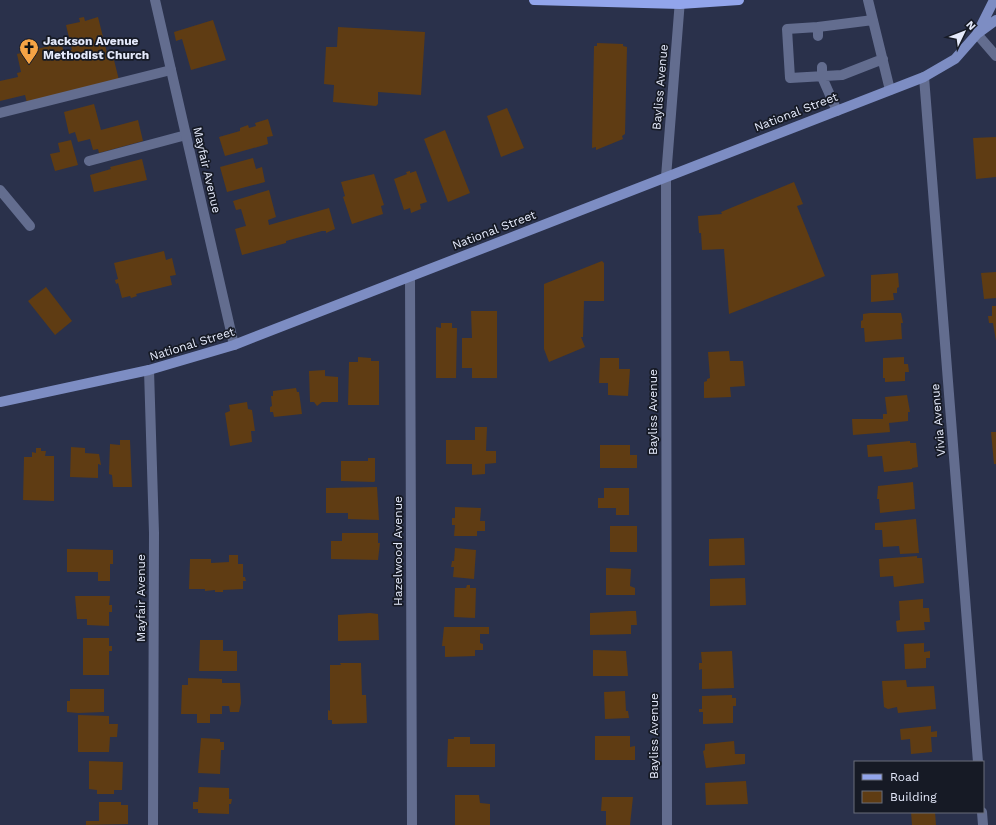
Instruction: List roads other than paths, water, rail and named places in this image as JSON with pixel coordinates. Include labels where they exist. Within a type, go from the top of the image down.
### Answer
[{"type":"main road","points":[[534,0],[680,2],[739,0]]},
{"type":"main road","name":"National Street","points":[[977,34],[994,0]]},
{"type":"main road","name":"National Street","points":[[0,402],[149,370],[234,345],[410,278],[924,77],[954,59],[977,34],[996,20]]},
{"type":"street","name":"Mayfair Avenue","points":[[155,0],[234,345]]},
{"type":"street","points":[[868,0],[890,90]]},
{"type":"street","name":"Bayliss Avenue","points":[[667,825],[666,177],[680,2]]},
{"type":"street","points":[[873,20],[818,32],[787,29],[790,78],[822,72],[842,75],[883,59]]},
{"type":"street","points":[[977,34],[996,56]]},
{"type":"street","points":[[0,113],[171,70]]},
{"type":"street","points":[[822,72],[837,111]]},
{"type":"street","name":"Vivia Avenue","points":[[924,77],[978,761]]},
{"type":"street","points":[[89,161],[186,135]]},
{"type":"street","points":[[0,190],[30,226]]},
{"type":"street","name":"Hazelwood Avenue","points":[[410,278],[412,825]]},
{"type":"street","name":"Mayfair Avenue","points":[[149,370],[154,533],[153,825]]},
{"type":"street","points":[[982,813],[983,825]]},
{"type":"place","name":"Jackson Avenue Methodist Church","points":[[29,65]]}]
